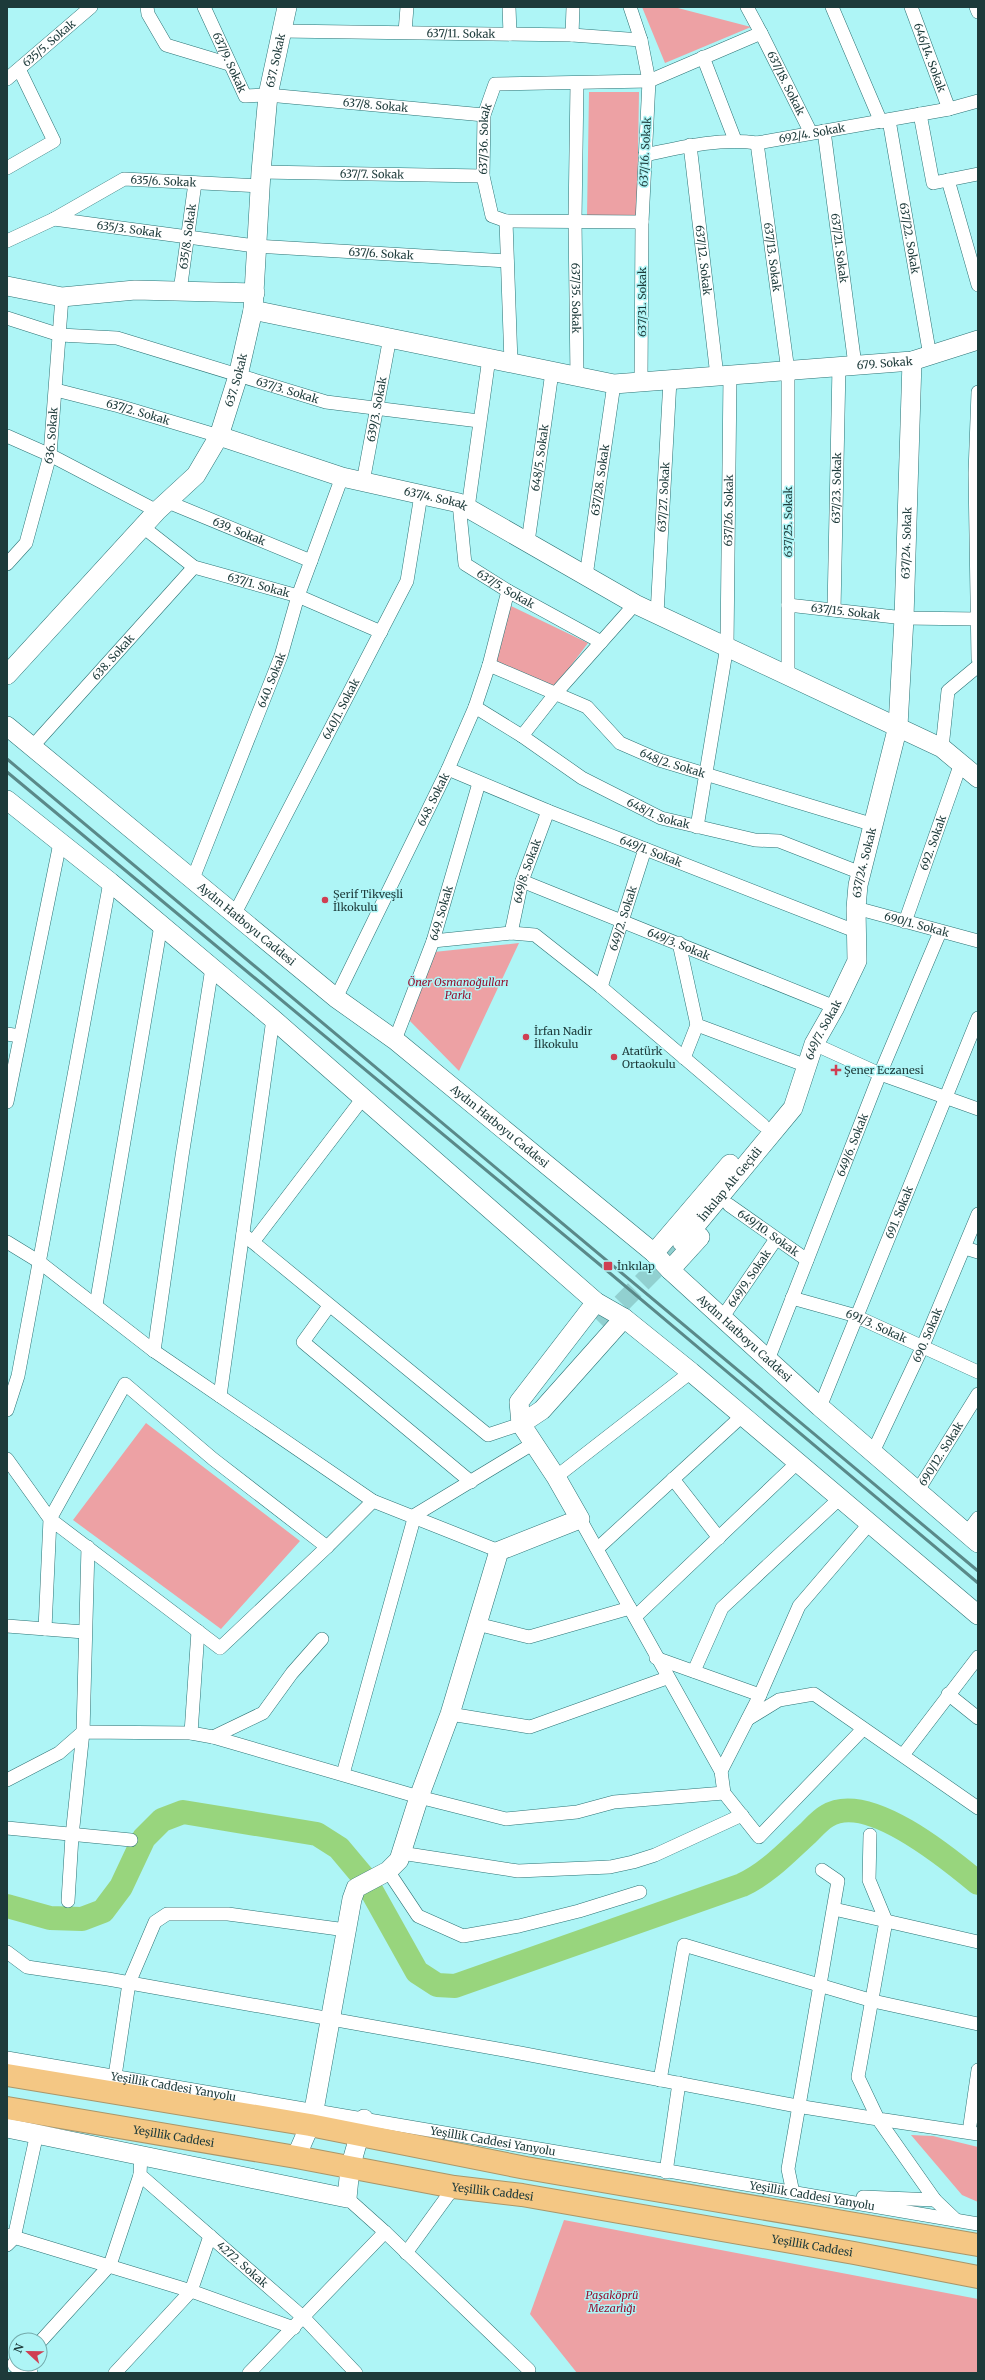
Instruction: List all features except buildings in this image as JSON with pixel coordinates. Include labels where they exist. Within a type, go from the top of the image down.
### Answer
[{"type":"highway","points":[[7,2075],[312,2118],[362,2127],[526,2168],[978,2245]]},
{"type":"highway","name":"Yeşillik Caddesi","points":[[7,2108],[296,2157],[454,2187],[522,2195],[854,2253],[978,2277]]},
{"type":"street","name":"635/5. Sokak","points":[[7,79],[20,71],[91,7]]},
{"type":"street","points":[[148,7],[148,14],[166,45],[229,64]]},
{"type":"street","name":"637/9. Sokak","points":[[204,7],[245,96],[268,95]]},
{"type":"street","points":[[405,32],[407,7]]},
{"type":"street","points":[[509,7],[510,34]]},
{"type":"street","points":[[572,35],[573,7]]},
{"type":"street","name":"637/16. Sokak","points":[[630,7],[641,40],[649,81],[642,222]]},
{"type":"street","name":"637/18. Sokak","points":[[747,7],[811,133]]},
{"type":"street","name":"637/22. Sokak","points":[[832,7],[885,121],[921,358]]},
{"type":"street","name":"646/14. Sokak","points":[[910,7],[949,109]]},
{"type":"street","points":[[976,7],[978,12]]},
{"type":"street","name":"637/11. Sokak","points":[[281,16],[405,32],[572,35],[641,40]]},
{"type":"street","name":"637. Sokak","points":[[7,675],[143,527],[196,475],[219,436],[238,376],[254,301],[260,179],[268,95],[281,16]]},
{"type":"street","points":[[649,81],[761,33]]},
{"type":"street","points":[[703,57],[735,140]]},
{"type":"street","points":[[7,168],[54,141],[20,71]]},
{"type":"street","name":"637/36. Sokak","points":[[506,221],[492,216],[483,176],[484,115],[495,84],[649,81]]},
{"type":"street","name":"637/35. Sokak","points":[[577,83],[575,220],[577,377]]},
{"type":"street","name":"637/8. Sokak","points":[[268,95],[484,115]]},
{"type":"street","name":"692/4. Sokak","points":[[645,155],[690,145],[735,140],[757,143],[949,109],[978,101]]},
{"type":"street","points":[[920,114],[933,183],[978,174]]},
{"type":"street","name":"637/21. Sokak","points":[[824,131],[847,366]]},
{"type":"street","name":"637/13. Sokak","points":[[757,143],[788,370]]},
{"type":"street","name":"637/12. Sokak","points":[[690,145],[723,375]]},
{"type":"street","name":"637/7. Sokak","points":[[260,179],[483,176]]},
{"type":"street","name":"635/6. Sokak","points":[[54,219],[124,180],[195,183],[260,179]]},
{"type":"street","points":[[948,180],[978,285]]},
{"type":"street","name":"635/8. Sokak","points":[[180,291],[195,183]]},
{"type":"street","points":[[7,241],[54,219]]},
{"type":"street","name":"635/3. Sokak","points":[[54,219],[256,246]]},
{"type":"street","points":[[511,363],[506,221],[575,220],[642,222]]},
{"type":"street","name":"637/31. Sokak","points":[[641,382],[642,222]]},
{"type":"street","name":"637/6. Sokak","points":[[256,246],[507,261]]},
{"type":"street","name":"679. Sokak","points":[[7,286],[62,297],[135,290],[180,291],[254,301],[390,337],[614,384],[847,366],[921,358],[978,340]]},
{"type":"street","name":"636. Sokak","points":[[7,564],[26,544],[50,455],[62,297]]},
{"type":"street","name":"637/3. Sokak","points":[[7,318],[60,335],[117,338],[326,402],[375,410],[479,421]]},
{"type":"street","name":"639/3. Sokak","points":[[363,482],[375,410],[390,337]]},
{"type":"street","name":"637/5. Sokak","points":[[489,358],[464,506],[465,564],[508,592],[602,642]]},
{"type":"street","name":"637/24. Sokak","points":[[855,931],[856,908],[861,873],[898,726],[921,358]]},
{"type":"street","name":"637/23. Sokak","points":[[834,610],[847,366]]},
{"type":"street","name":"637/25. Sokak","points":[[788,370],[788,674]]},
{"type":"street","name":"648/5. Sokak","points":[[528,542],[552,372]]},
{"type":"street","name":"637/26. Sokak","points":[[697,827],[727,646],[723,375]]},
{"type":"street","name":"637/27. Sokak","points":[[657,614],[670,380]]},
{"type":"street","name":"637/28. Sokak","points":[[586,576],[614,384]]},
{"type":"street","name":"637/2. Sokak","points":[[56,390],[119,406],[219,436]]},
{"type":"street","points":[[978,392],[976,472],[978,659]]},
{"type":"street","points":[[7,436],[50,455]]},
{"type":"street","name":"637/4. Sokak","points":[[219,436],[342,477],[464,506],[635,604]]},
{"type":"street","name":"639. Sokak","points":[[50,455],[162,507],[311,561]]},
{"type":"street","name":"640. Sokak","points":[[192,881],[281,656],[298,596],[342,477]]},
{"type":"street","name":"640/1. Sokak","points":[[234,915],[407,582],[421,495]]},
{"type":"street","name":"637/1. Sokak","points":[[143,527],[194,567],[298,596],[381,632]]},
{"type":"street","name":"638. Sokak","points":[[32,747],[194,567]]},
{"type":"street","name":"648. Sokak","points":[[336,998],[448,769],[475,707],[489,666],[508,592]]},
{"type":"street","points":[[522,736],[555,694],[635,604],[788,674],[942,748],[978,778]]},
{"type":"street","name":"637/15. Sokak","points":[[788,606],[904,618],[977,618]]},
{"type":"street","name":"648/2. Sokak","points":[[489,666],[587,707],[620,743],[659,760],[707,773],[874,825]]},
{"type":"street","points":[[942,748],[948,691],[978,666]]},
{"type":"street","name":"648/1. Sokak","points":[[475,707],[522,736],[582,778],[661,818],[755,840],[779,841],[861,873]]},
{"type":"street","name":"Aydın Hatboyu Caddesi","points":[[7,726],[192,881],[336,998],[395,1040],[654,1253],[670,1270],[722,1318],[872,1454],[972,1538]]},
{"type":"street","name":"692. Sokak","points":[[905,922],[961,763]]},
{"type":"street","name":"649/1. Sokak","points":[[448,769],[548,811],[855,931]]},
{"type":"street","name":"649. Sokak","points":[[395,1040],[433,941],[479,783]]},
{"type":"street","points":[[7,800],[110,882],[273,1019],[596,1302],[624,1318],[691,1372],[839,1499],[870,1523],[978,1615]]},
{"type":"street","name":"649/8. Sokak","points":[[511,933],[522,880],[548,811]]},
{"type":"street","points":[[7,1102],[60,843]]},
{"type":"street","name":"649/2. Sokak","points":[[601,987],[645,849]]},
{"type":"street","name":"649/3. Sokak","points":[[522,880],[835,1007]]},
{"type":"street","points":[[7,1410],[18,1376],[38,1261],[110,882]]},
{"type":"street","name":"690/1. Sokak","points":[[856,908],[940,932],[978,941]]},
{"type":"street","points":[[96,1305],[161,925]]},
{"type":"street","name":"649/7. Sokak","points":[[654,1253],[770,1125],[794,1108],[814,1044],[835,1007],[857,962],[858,940],[855,931]]},
{"type":"street","name":"649/6. Sokak","points":[[768,1360],[880,1074],[940,932]]},
{"type":"street","points":[[433,941],[511,933],[535,934],[601,987],[684,1058],[770,1125],[772,1153],[729,1205],[670,1270]]},
{"type":"street","points":[[679,943],[697,1026],[684,1058]]},
{"type":"street","points":[[154,1351],[181,1164],[212,968]]},
{"type":"street","name":"691. Sokak","points":[[820,1407],[978,1018]]},
{"type":"street","points":[[220,1396],[248,1238],[273,1019]]},
{"type":"street","points":[[697,1026],[807,1066]]},
{"type":"street","points":[[7,1034],[20,1036]]},
{"type":"street","points":[[814,1044],[880,1074],[946,1096],[978,1109]]},
{"type":"street","points":[[248,1238],[363,1098]]},
{"type":"street","name":"İnkılap Alt Geçidi","points":[[682,1242],[770,1125]]},
{"type":"street","name":"649/10. Sokak","points":[[729,1205],[807,1260]]},
{"type":"street","name":"690. Sokak","points":[[872,1454],[922,1348],[978,1214]]},
{"type":"street","points":[[248,1238],[488,1435],[521,1424],[542,1410],[624,1318]]},
{"type":"street","name":"649/9. Sokak","points":[[722,1318],[776,1239]]},
{"type":"street","points":[[7,1242],[38,1261],[154,1351],[373,1501],[414,1515],[499,1551],[580,1519]]},
{"type":"street","points":[[965,1248],[978,1252]]},
{"type":"street","name":"691/3. Sokak","points":[[792,1298],[856,1316],[922,1348],[978,1372]]},
{"type":"street","points":[[596,1302],[518,1402],[521,1424],[556,1477],[598,1548],[656,1658],[720,1771],[724,1793],[759,1837],[863,1728]]},
{"type":"street","points":[[329,1306],[303,1342],[471,1482]]},
{"type":"street","points":[[521,1424],[601,1324]]},
{"type":"street","points":[[556,1477],[691,1372]]},
{"type":"street","points":[[45,1629],[50,1519],[125,1384],[213,1459],[327,1547]]},
{"type":"street","name":"690/12. Sokak","points":[[917,1492],[978,1394]]},
{"type":"street","points":[[598,1548],[742,1416]]},
{"type":"street","points":[[343,1774],[414,1515],[534,1444]]},
{"type":"street","points":[[7,1459],[50,1519],[220,1648],[327,1547],[373,1501]]},
{"type":"street","points":[[477,1624],[529,1637],[633,1613],[719,1538],[798,1463]]},
{"type":"street","points":[[673,1479],[719,1538]]},
{"type":"street","points":[[694,1671],[722,1608],[839,1499]]},
{"type":"street","points":[[972,1538],[978,1518]]},
{"type":"street","points":[[720,1771],[760,1695],[799,1606],[870,1523]]},
{"type":"street","points":[[68,1901],[72,1836],[82,1732],[84,1632],[88,1548]]},
{"type":"street","points":[[296,2157],[312,2118],[352,1899],[356,1888],[385,1872],[399,1860],[419,1797],[450,1714],[499,1551]]},
{"type":"street","points":[[7,1626],[84,1632]]},
{"type":"street","points":[[192,1733],[198,1631]]},
{"type":"street","points":[[214,1737],[263,1713],[292,1673],[322,1639]]},
{"type":"street","points":[[903,1755],[948,1694],[978,1657]]},
{"type":"street","points":[[656,1658],[760,1695]]},
{"type":"street","points":[[450,1714],[530,1727],[667,1678]]},
{"type":"street","points":[[748,1719],[780,1700],[814,1694],[978,1808]]},
{"type":"street","points":[[948,1694],[978,1718]]},
{"type":"street","points":[[7,1780],[59,1753],[82,1732],[192,1733],[214,1737],[419,1797],[506,1819],[577,1812],[614,1802],[724,1793]]},
{"type":"street","points":[[401,1853],[518,1871],[610,1867],[655,1855],[742,1816]]},
{"type":"street","points":[[7,1828],[72,1836],[132,1840]]},
{"type":"street","points":[[870,1835],[868,1880],[886,1921],[873,2001],[858,2077],[878,2119],[935,2200],[956,2220]]},
{"type":"street","points":[[793,2193],[788,2169],[797,2106],[818,1986],[834,1910],[838,1881],[822,1870]]},
{"type":"street","points":[[385,1872],[418,1916],[463,1936],[519,1926],[579,1911],[640,1892]]},
{"type":"street","points":[[834,1910],[978,1942]]},
{"type":"street","points":[[115,2076],[129,1983],[155,1922],[167,1914],[228,1914],[346,1930]]},
{"type":"street","points":[[660,2080],[684,1945],[818,1986],[873,2001],[978,2024]]},
{"type":"street","points":[[7,1952],[27,1967],[129,1983],[329,2019],[797,2106],[974,2133],[978,2070]]},
{"type":"street","name":"Yeşillik Caddesi Yanyolu","points":[[7,2058],[115,2076],[312,2118]]},
{"type":"street","points":[[666,2172],[679,2084]]},
{"type":"street","points":[[347,2198],[350,2168],[362,2127]]},
{"type":"street","name":"Yeşillik Caddesi Yanyolu","points":[[362,2127],[666,2172],[978,2224]]},
{"type":"street","points":[[7,2128],[141,2154],[347,2198],[385,2232],[529,2372]]},
{"type":"street","points":[[37,2133],[9,2239],[110,2265],[191,2291],[294,2328]]},
{"type":"street","points":[[48,2333],[110,2265],[140,2175],[141,2154]]},
{"type":"street","name":"4272. Sokak","points":[[140,2175],[304,2318],[356,2373]]},
{"type":"street","points":[[406,2253],[454,2187]]},
{"type":"street","points":[[814,2196],[935,2200]]},
{"type":"street","points":[[249,2373],[304,2318],[385,2232]]},
{"type":"street","points":[[115,2373],[191,2291],[210,2236]]},
{"type":"green space","points":[[642,7],[674,7],[751,27],[665,63]]},
{"type":"green space","points":[[589,92],[639,92],[637,216],[587,216]]},
{"type":"green space","points":[[511,606],[588,643],[555,687],[494,663]]},
{"type":"green space","name":"Öner Osmanoğulları Parkı","points":[[519,943],[459,1071],[408,1019],[434,952]]},
{"type":"green space","points":[[146,1423],[300,1541],[221,1629],[73,1520]]},
{"type":"green space","points":[[911,2135],[933,2136],[978,2147],[978,2202],[962,2195]]},
{"type":"green space","name":"Paşaköprü Mezarlığı","points":[[564,2220],[978,2299],[978,2373],[577,2373],[530,2314]]},
{"type":"waterway","points":[[7,1906],[50,1918],[82,1919],[103,1911],[121,1887],[144,1838],[162,1820],[183,1812],[317,1834],[339,1848],[365,1879],[417,1972],[437,1985],[455,1986],[742,1885],[769,1868],[785,1855],[824,1818],[844,1811],[863,1812],[906,1831],[928,1844],[978,1883]]},
{"type":"tunnel","points":[[601,1324],[682,1242]]},
{"type":"railway","points":[[7,759],[978,1571]]},
{"type":"railway","points":[[7,772],[605,1269],[978,1583]]},
{"type":"place","name":"Şerif Tikveşli İlkokulu","points":[[325,900]]},
{"type":"place","name":"İrfan Nadir İlkokulu","points":[[526,1037]]},
{"type":"place","name":"Atatürk Ortaokulu","points":[[614,1057]]},
{"type":"place","name":"Şener Eczanesi","points":[[836,1070]]},
{"type":"place","name":"İnkılap","points":[[608,1266]]}]
